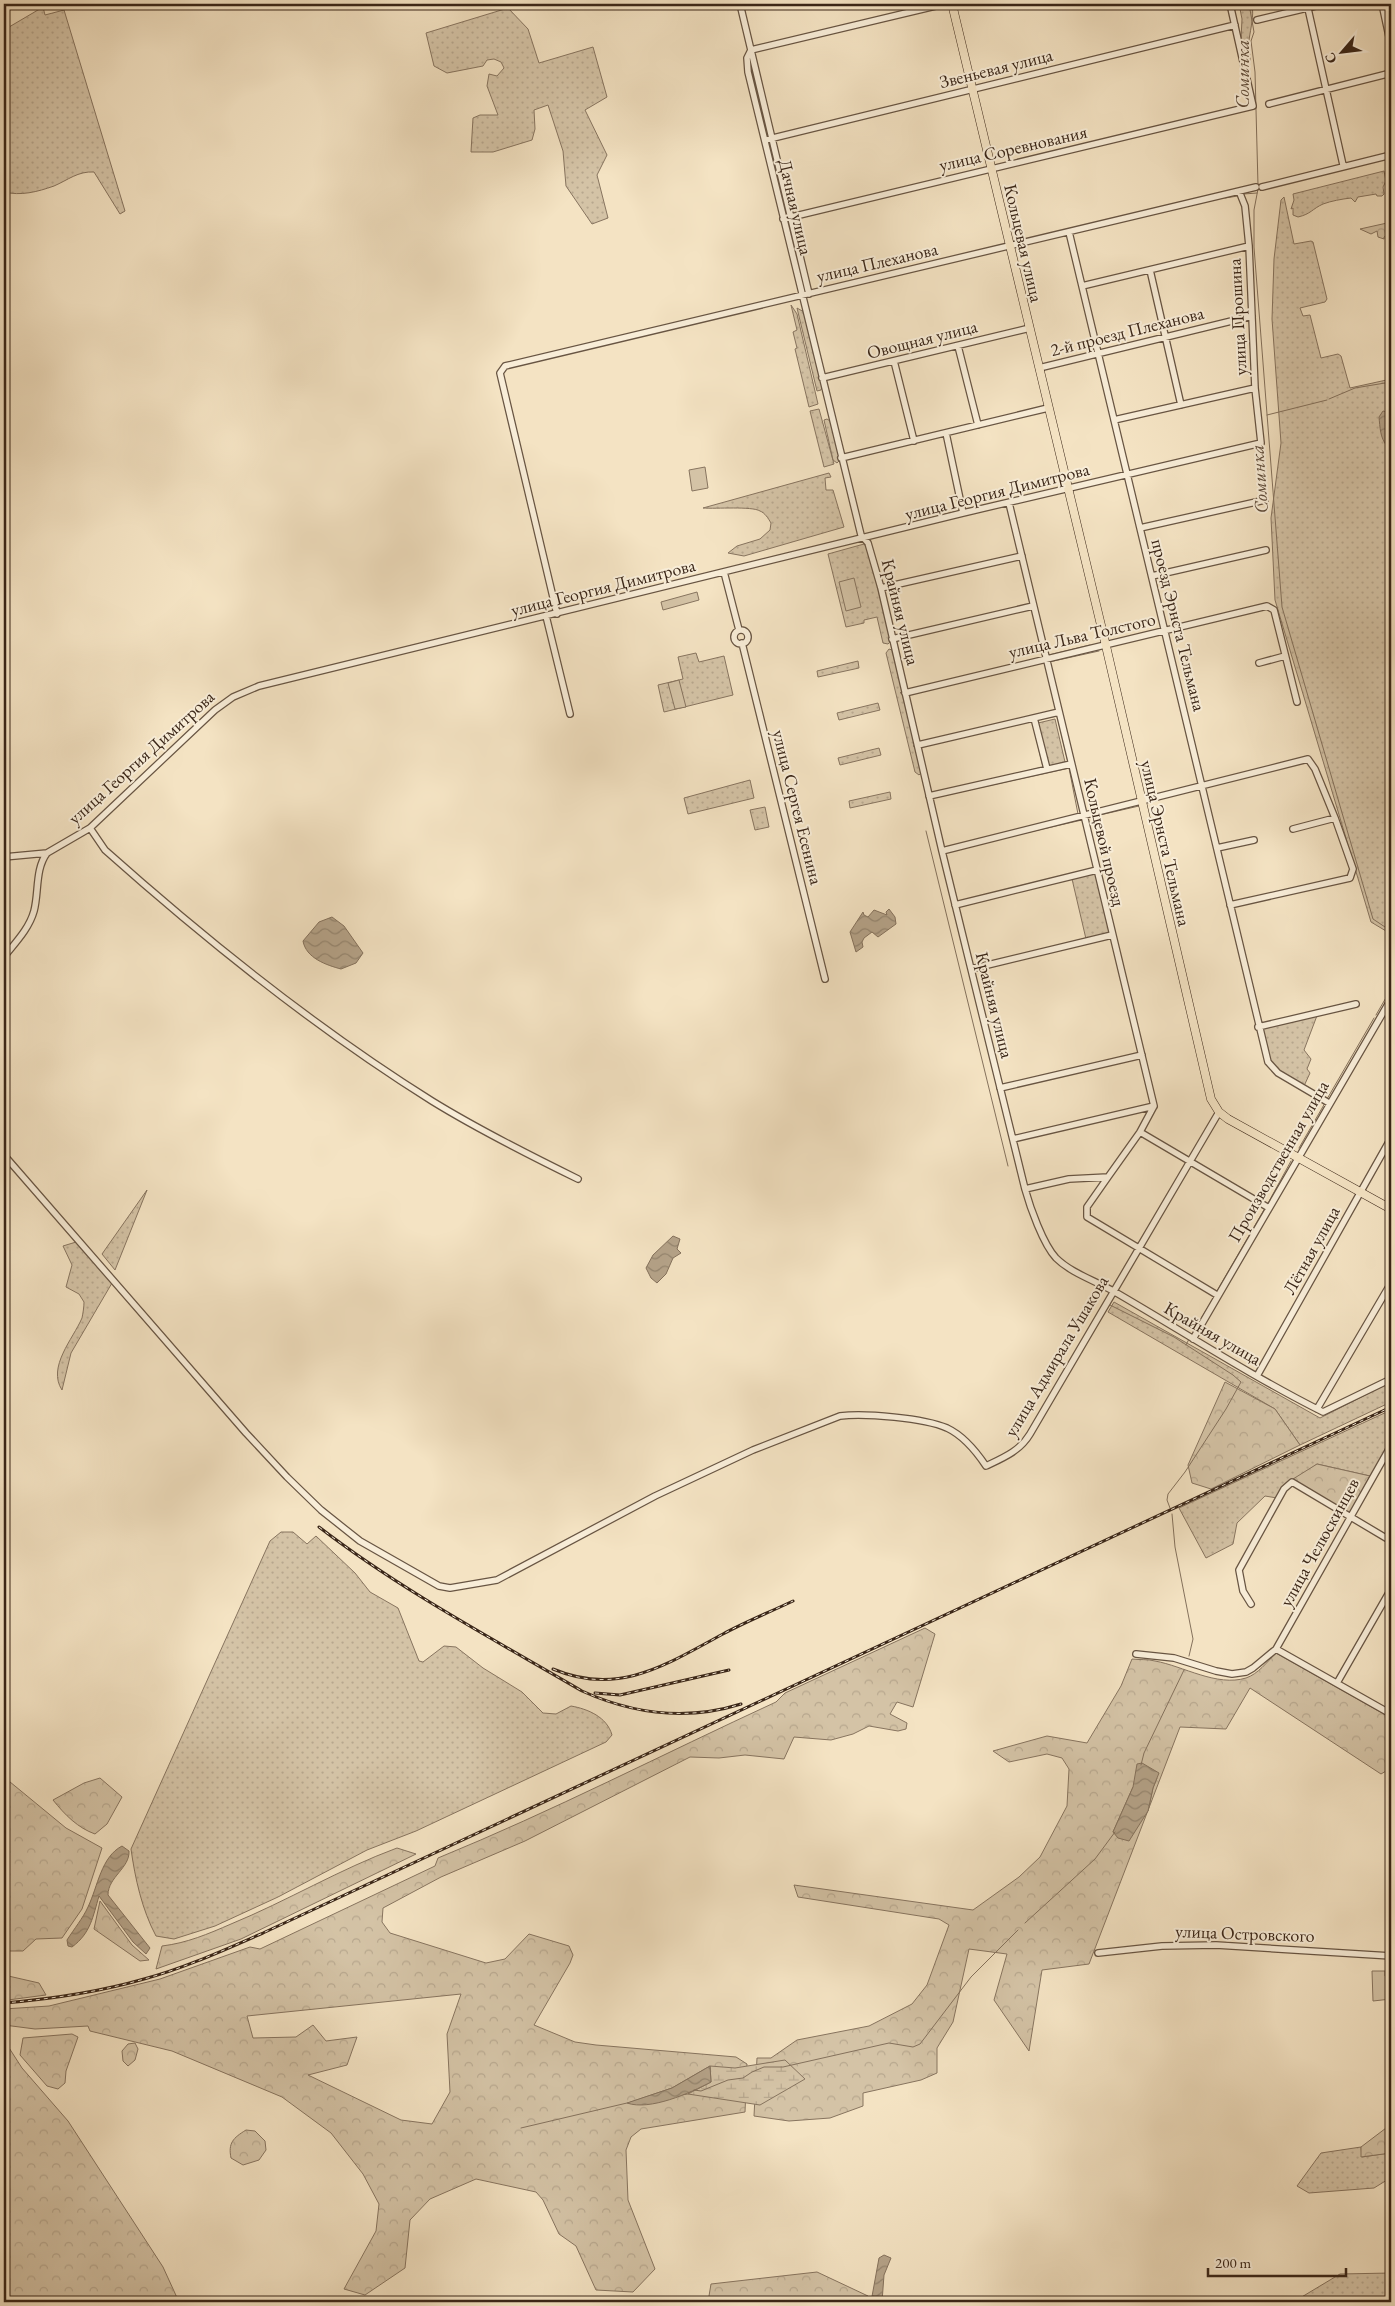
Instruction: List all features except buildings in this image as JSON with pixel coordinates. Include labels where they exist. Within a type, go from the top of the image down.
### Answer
[{"type":"main road","name":"Кольцевая улица","points":[[952,4],[1068,489]]},
{"type":"main road","name":"улица Эрнста Тельмана","points":[[1068,489],[1210,1095],[1219,1112]]},
{"type":"main road","points":[[1219,1112],[1228,1119],[1391,1209]]},
{"type":"street","name":"Дачная улица","points":[[740,4],[809,294]]},
{"type":"street","points":[[751,50],[944,4]]},
{"type":"street","points":[[1230,4],[1235,25]]},
{"type":"street","points":[[1257,20],[1308,6],[1324,4]]},
{"type":"street","points":[[1382,4],[1391,46]]},
{"type":"street","points":[[1308,6],[1343,166]]},
{"type":"street","name":"Звеньевая улица","points":[[765,140],[1235,25]]},
{"type":"street","name":"улица Соревнования","points":[[783,219],[1253,106],[1235,25]]},
{"type":"street","name":"Дачная улица","points":[[751,50],[748,58],[748,72],[841,458]]},
{"type":"street","points":[[1269,104],[1391,73]]},
{"type":"street","name":"улица Плеханова","points":[[557,614],[500,373],[505,366],[1391,154]]},
{"type":"street","name":"улица Прошина","points":[[1238,191],[1245,206],[1249,246],[1255,388],[1261,443]]},
{"type":"street","name":"проезд Эрнста Тельмана","points":[[1069,232],[1217,848],[1258,1027],[1271,1068],[1329,1103]]},
{"type":"street","points":[[1082,286],[1249,246]]},
{"type":"street","points":[[1150,270],[1181,405]]},
{"type":"street","name":"2-й проезд Плеханова","points":[[1039,368],[1252,316]]},
{"type":"street","name":"Овощная улица","points":[[822,378],[1030,328]]},
{"type":"street","points":[[958,346],[978,425]]},
{"type":"street","points":[[894,361],[914,441]]},
{"type":"street","points":[[1114,420],[1255,388]]},
{"type":"street","points":[[841,458],[1048,408]]},
{"type":"street","points":[[946,433],[964,513]]},
{"type":"street","name":"улица Георгия Димитрова","points":[[4,858],[47,853],[90,828],[215,710],[243,692],[305,674],[865,539],[964,513],[1261,443]]},
{"type":"street","name":"Крайняя улица","points":[[841,458],[860,535],[868,543],[881,588],[942,851],[1030,1208],[1056,1258],[1064,1265],[1114,1291],[1193,1339],[1320,1411]]},
{"type":"street","points":[[1140,528],[1265,500]]},
{"type":"street","name":"Кольцевой проезд","points":[[1009,503],[1154,1106]]},
{"type":"street","points":[[1152,576],[1266,550]]},
{"type":"street","points":[[881,588],[1022,556]]},
{"type":"street","name":"улица Сергея Есенина","points":[[724,572],[739,630],[734,638],[738,643],[742,643],[747,640],[748,634],[743,630],[739,630]]},
{"type":"street","points":[[892,639],[1034,606]]},
{"type":"street","name":"улица Льва Толстого","points":[[905,693],[1267,606],[1274,610],[1285,656]]},
{"type":"street","points":[[546,616],[570,714]]},
{"type":"street","name":"улица Сергея Есенина","points":[[742,643],[825,979]]},
{"type":"street","points":[[1259,663],[1285,656],[1297,702]]},
{"type":"street","points":[[918,746],[1059,712]]},
{"type":"street","points":[[1034,718],[1047,770]]},
{"type":"street","points":[[942,851],[1308,760],[1315,769],[1335,818],[1353,869],[1350,878],[1230,905]]},
{"type":"street","points":[[929,796],[1071,764]]},
{"type":"street","points":[[1293,829],[1335,818]]},
{"type":"street","points":[[90,828],[105,850],[245,969],[374,1062],[432,1101],[487,1133],[578,1179]]},
{"type":"street","points":[[1217,848],[1254,840]]},
{"type":"street","points":[[4,957],[31,919],[41,865],[47,853]]},
{"type":"street","points":[[955,904],[1097,870]]},
{"type":"street","points":[[971,969],[1112,935]]},
{"type":"street","name":"Производственная улица","points":[[1193,1339],[1391,999]]},
{"type":"street","points":[[1258,1027],[1356,1004]]},
{"type":"street","points":[[1000,1088],[1142,1054]]},
{"type":"street","points":[[1154,1106],[1140,1132],[1086,1207],[1085,1213],[1090,1220],[1218,1296]]},
{"type":"street","points":[[1013,1139],[1154,1106]]},
{"type":"street","name":"улица Адмирала Ушакова","points":[[4,1155],[286,1477],[321,1510],[360,1541],[439,1586],[450,1588],[497,1580],[655,1496],[753,1450],[840,1416],[854,1414],[915,1420],[947,1428],[964,1439],[986,1466],[1023,1445],[1219,1112]]},
{"type":"street","points":[[1140,1132],[1269,1208]]},
{"type":"street","name":"Лётная улица","points":[[1257,1376],[1391,1138]]},
{"type":"street","points":[[1025,1189],[1069,1179],[1108,1177]]},
{"type":"street","points":[[1320,1411],[1391,1283]]},
{"type":"street","points":[[1320,1411],[1391,1379]]},
{"type":"street","name":"улица Челюскинцев","points":[[1276,1649],[1349,1516],[1390,1450]]},
{"type":"street","points":[[1251,1604],[1242,1591],[1239,1570],[1284,1489],[1292,1482],[1391,1541]]},
{"type":"street","points":[[1337,1683],[1391,1589]]},
{"type":"street","points":[[1136,1654],[1156,1655],[1216,1671],[1239,1673],[1253,1668],[1276,1649],[1391,1714]]},
{"type":"street","name":"улица Островского","points":[[1098,1952],[1162,1946],[1216,1945],[1391,1956]]},
{"type":"green space","points":[[1239,4],[1252,4],[1249,43],[1250,61],[1248,67],[1241,39],[1242,19]]},
{"type":"green space","points":[[43,7],[45,15],[64,10],[125,211],[120,214],[94,172],[78,174],[54,186],[35,192],[17,194],[4,192],[4,30]]},
{"type":"green space","points":[[508,8],[528,29],[539,63],[593,47],[607,97],[585,110],[607,155],[597,175],[608,218],[592,224],[566,186],[563,151],[548,105],[534,110],[535,129],[532,140],[493,152],[471,152],[473,118],[480,115],[498,115],[487,86],[489,74],[497,76],[504,68],[501,62],[494,59],[487,60],[483,66],[447,73],[434,66],[426,33]]},
{"type":"green space","points":[[1384,171],[1386,181],[1382,196],[1377,196],[1376,194],[1358,197],[1355,202],[1351,198],[1337,200],[1323,204],[1302,216],[1293,215],[1293,208],[1291,209],[1294,200],[1293,194]]},
{"type":"green space","points":[[1284,197],[1294,244],[1313,242],[1327,299],[1325,302],[1300,308],[1303,316],[1310,315],[1321,358],[1338,354],[1341,356],[1350,388],[1391,379],[1391,934],[1371,922],[1275,600],[1271,518],[1281,443],[1272,319],[1274,259],[1281,200]]},
{"type":"green space","points":[[1387,223],[1391,233],[1390,240],[1388,235],[1384,239],[1378,237],[1377,231],[1371,234],[1360,229]]},
{"type":"green space","points":[[791,305],[797,314],[818,404],[809,407],[795,349],[797,348],[793,332],[797,330]]},
{"type":"green space","points":[[797,308],[804,312],[822,387],[821,390],[817,391]]},
{"type":"green space","points":[[819,409],[834,464],[824,467],[810,411]]},
{"type":"green space","points":[[824,420],[830,421],[840,460],[837,463],[833,460]]},
{"type":"green space","points":[[705,467],[708,488],[692,491],[689,470]]},
{"type":"green space","points":[[829,473],[831,477],[825,478],[826,490],[833,490],[844,527],[744,556],[728,553],[737,546],[760,539],[770,530],[771,523],[766,516],[756,509],[703,508]]},
{"type":"green space","points":[[864,544],[868,549],[891,641],[888,644],[883,643],[877,617],[864,620],[864,623],[846,627],[828,554]]},
{"type":"green space","points":[[854,578],[861,607],[846,611],[839,582]]},
{"type":"green space","points":[[697,592],[699,600],[663,610],[661,602]]},
{"type":"green space","points":[[889,649],[892,650],[902,691],[900,693],[902,693],[915,745],[913,746],[916,747],[922,772],[919,775],[915,772],[886,653]]},
{"type":"green space","points":[[696,653],[699,662],[724,656],[733,695],[664,712],[658,685],[683,679],[678,657]]},
{"type":"green space","points":[[858,661],[859,668],[818,677],[817,671]]},
{"type":"green space","points":[[679,680],[686,707],[675,709],[668,683]]},
{"type":"green space","points":[[878,703],[880,710],[839,720],[837,713]]},
{"type":"green space","points":[[1055,719],[1065,762],[1049,766],[1038,723]]},
{"type":"green space","points":[[879,748],[881,755],[840,765],[838,758]]},
{"type":"green space","points":[[750,780],[754,798],[688,814],[684,798]]},
{"type":"green space","points":[[890,792],[891,799],[850,808],[849,801]]},
{"type":"green space","points":[[765,807],[769,827],[755,830],[750,810]]},
{"type":"green space","points":[[1096,873],[1110,933],[1086,939],[1072,879]]},
{"type":"green space","points":[[1318,1013],[1304,1050],[1311,1059],[1307,1069],[1310,1073],[1304,1086],[1284,1074],[1273,1064],[1260,1028]]},
{"type":"green space","points":[[147,1190],[115,1270],[102,1254]]},
{"type":"green space","points":[[76,1242],[112,1283],[71,1353],[62,1390],[58,1381],[59,1363],[82,1318],[84,1306],[84,1302],[79,1294],[66,1287],[72,1265],[63,1246]]},
{"type":"green space","points":[[1114,1302],[1320,1418],[1391,1382],[1391,1402],[1300,1445],[1275,1409],[1108,1312]]},
{"type":"green space","points":[[1225,1382],[1275,1409],[1300,1445],[1211,1489],[1192,1483],[1188,1465]]},
{"type":"green space","points":[[1391,1410],[1391,1444],[1370,1476],[1317,1464],[1286,1486],[1277,1498],[1265,1496],[1237,1523],[1233,1544],[1206,1558],[1179,1508]]},
{"type":"green space","points":[[1317,1464],[1370,1476],[1349,1514],[1293,1479]]},
{"type":"green space","points":[[281,1532],[293,1532],[307,1544],[316,1536],[355,1573],[370,1592],[398,1608],[419,1661],[423,1662],[444,1646],[456,1647],[483,1668],[522,1692],[543,1713],[556,1714],[571,1706],[584,1709],[606,1723],[612,1735],[606,1742],[416,1831],[367,1850],[278,1897],[215,1926],[174,1939],[156,1936],[140,1894],[131,1849],[270,1541]]},
{"type":"green space","points":[[925,1628],[935,1634],[913,1707],[897,1702],[890,1714],[907,1723],[906,1729],[898,1731],[869,1726],[853,1734],[831,1740],[794,1737],[784,1759],[745,1755],[719,1758],[690,1757],[525,1841],[441,1877],[383,1908],[382,1922],[390,1933],[486,1963],[505,1959],[529,1934],[569,1946],[573,1955],[570,1963],[534,2025],[575,2042],[736,2057],[747,2064],[745,2112],[641,2129],[631,2137],[626,2150],[628,2200],[655,2269],[633,2292],[596,2290],[576,2246],[559,2234],[543,2200],[536,2192],[476,2179],[430,2199],[410,2220],[405,2268],[365,2295],[344,2289],[376,2231],[379,2204],[363,2174],[331,2133],[282,2097],[172,2051],[90,2031],[88,2026],[35,2029],[4,2025],[4,2009],[49,2006],[160,1979],[250,1947],[260,1949],[435,1866],[438,1858],[566,1802],[776,1702],[785,1693]],"holes":[[[461,1994],[447,2034],[450,2092],[432,2124],[401,2120],[308,2075],[347,2065],[357,2037],[326,2041],[313,2025],[296,2037],[253,2038],[247,2016]],[[710,2066],[688,2094],[628,2103],[672,2088]]]},
{"type":"green space","points":[[1276,1653],[1391,1718],[1391,1768],[1381,1774],[1250,1688],[1226,1729],[1180,1727],[1148,1809],[1157,1778],[1133,1787],[1113,1832],[1148,1811],[1089,1964],[1042,1970],[1029,2051],[994,2000],[1007,1954],[969,1949],[953,2022],[937,2048],[937,2073],[921,2080],[863,2093],[863,2106],[830,2118],[789,2121],[754,2116],[757,2058],[771,2058],[797,2040],[869,2026],[912,2004],[927,1985],[949,1925],[939,1919],[798,1897],[794,1885],[973,1910],[1019,1877],[1040,1857],[1067,1806],[1069,1769],[1062,1758],[1047,1754],[1009,1762],[993,1751],[1047,1736],[1087,1743],[1121,1686],[1132,1659],[1152,1660],[1212,1678],[1235,1680],[1254,1674]]},
{"type":"green space","points":[[4,1777],[66,1828],[102,1848],[82,1909],[62,1938],[36,1939],[23,1951],[4,1951]]},
{"type":"green space","points":[[100,1778],[122,1797],[107,1824],[95,1834],[72,1820],[53,1800],[84,1783]]},
{"type":"green space","points":[[397,1848],[416,1854],[241,1939],[156,1969],[162,1946],[189,1940],[214,1931]]},
{"type":"green space","points":[[100,1901],[132,1945],[149,1960],[140,1961],[94,1929]]},
{"type":"green space","points":[[1372,1971],[1385,1971],[1385,1976],[1391,1976],[1391,1999],[1373,2001]]},
{"type":"green space","points":[[4,1975],[39,1983],[46,1995],[8,2000],[8,1984]]},
{"type":"green space","points":[[72,2034],[78,2037],[66,2071],[65,2083],[58,2089],[47,2086],[20,2055],[23,2038]]},
{"type":"green space","points":[[4,2040],[22,2068],[68,2121],[163,2267],[179,2302],[4,2302]]},
{"type":"green space","points":[[135,2043],[138,2049],[135,2060],[128,2066],[123,2061],[122,2051],[128,2044]]},
{"type":"green space","points":[[785,2060],[805,2079],[760,2105],[688,2094],[711,2082],[710,2066],[735,2068]]},
{"type":"green space","points":[[1391,2111],[1391,2153],[1361,2157],[1361,2147],[1390,2125]]},
{"type":"green space","points":[[246,2130],[255,2131],[265,2141],[266,2150],[259,2160],[243,2165],[231,2158],[230,2148],[232,2141]]},
{"type":"green space","points":[[1361,2147],[1362,2157],[1389,2153],[1387,2180],[1374,2188],[1309,2193],[1297,2186],[1321,2153]]},
{"type":"green space","points":[[817,2272],[868,2296],[865,2302],[708,2302],[711,2284]]},
{"type":"green space","points":[[1391,2273],[1391,2302],[1295,2301],[1340,2274]]},
{"type":"water","points":[[1383,411],[1387,412],[1391,421],[1391,446],[1387,446],[1381,432],[1379,417]]},
{"type":"water","points":[[889,909],[895,917],[896,924],[878,937],[872,932],[864,938],[862,942],[863,947],[856,952],[850,932],[863,912],[868,917],[874,910],[887,915],[886,912]]},
{"type":"water","points":[[332,917],[344,926],[363,953],[356,963],[341,969],[323,963],[312,956],[303,941],[319,922]]},
{"type":"water","points":[[673,1236],[680,1239],[677,1249],[681,1253],[673,1258],[666,1274],[657,1283],[651,1278],[646,1268],[653,1255]]},
{"type":"water","points":[[1142,1763],[1159,1773],[1153,1788],[1148,1811],[1129,1841],[1118,1838],[1113,1832],[1133,1787],[1137,1764]]},
{"type":"water","points":[[122,1846],[129,1851],[128,1857],[123,1868],[111,1883],[108,1895],[150,1948],[146,1954],[133,1942],[99,1896],[87,1930],[78,1942],[72,1947],[68,1946],[67,1940],[86,1911],[109,1857]]},
{"type":"water","points":[[710,2066],[711,2082],[692,2091],[658,2103],[636,2105],[627,2103],[672,2088]]},
{"type":"water","points":[[884,2255],[891,2258],[884,2275],[882,2302],[871,2302],[879,2258]]},
{"type":"waterway","name":"Соминка","points":[[1249,4],[1254,32],[1251,41],[1255,72],[1258,185]]},
{"type":"waterway","name":"Соминка","points":[[1258,189],[1254,210],[1254,247],[1282,607],[1373,919],[1391,931]]},
{"type":"waterway","points":[[1244,194],[1257,193]]},
{"type":"waterway","points":[[1225,198],[1238,196]]},
{"type":"waterway","points":[[1329,399],[1355,388],[1391,382]]},
{"type":"waterway","points":[[1267,415],[1327,400]]},
{"type":"waterway","points":[[1049,655],[1090,645]]},
{"type":"waterway","points":[[1049,662],[1099,651]]},
{"type":"waterway","points":[[1036,720],[1057,716],[1068,762]]},
{"type":"waterway","points":[[967,785],[1043,767],[1032,721]]},
{"type":"waterway","points":[[1069,768],[1078,814]]},
{"type":"waterway","points":[[933,798],[1069,768]]},
{"type":"waterway","points":[[1087,818],[1139,806]]},
{"type":"waterway","points":[[999,839],[1082,820]]},
{"type":"waterway","points":[[926,831],[1008,1166]]},
{"type":"waterway","points":[[1376,1015],[1391,989]]},
{"type":"waterway","points":[[1327,1099],[1374,1018]]},
{"type":"waterway","points":[[1299,1148],[1325,1103]]},
{"type":"waterway","points":[[1267,1205],[1291,1161]]},
{"type":"waterway","points":[[1217,1291],[1265,1208]]},
{"type":"waterway","points":[[1193,1332],[1214,1297]]},
{"type":"waterway","points":[[1110,1305],[1174,1337],[1241,1382],[1226,1409],[1185,1472],[1168,1494],[1167,1500],[1170,1508]]},
{"type":"waterway","points":[[1186,1345],[1189,1339]]},
{"type":"waterway","points":[[1172,1514],[1175,1547],[1193,1639],[1189,1656]]},
{"type":"waterway","points":[[1141,1765],[1144,1753],[1184,1670]]},
{"type":"waterway","points":[[1025,1923],[1095,1859],[1115,1832]]},
{"type":"waterway","points":[[694,2090],[701,2091],[728,2080],[743,2078],[764,2067],[783,2067],[889,2043],[913,2047],[920,2044],[971,1977],[1018,1930]]},
{"type":"waterway","points":[[521,2128],[627,2103]]},
{"type":"railway","points":[[4,2003],[75,1994],[127,1984],[174,1970],[234,1946],[1391,1407]]},
{"type":"railway","points":[[319,1527],[415,1593],[582,1691],[601,1699],[640,1710],[680,1713],[701,1712],[741,1704]]},
{"type":"railway","points":[[553,1669],[577,1677],[600,1680],[642,1673],[662,1666],[731,1630],[793,1601]]},
{"type":"railway","points":[[595,1693],[620,1695],[729,1670]]}]
